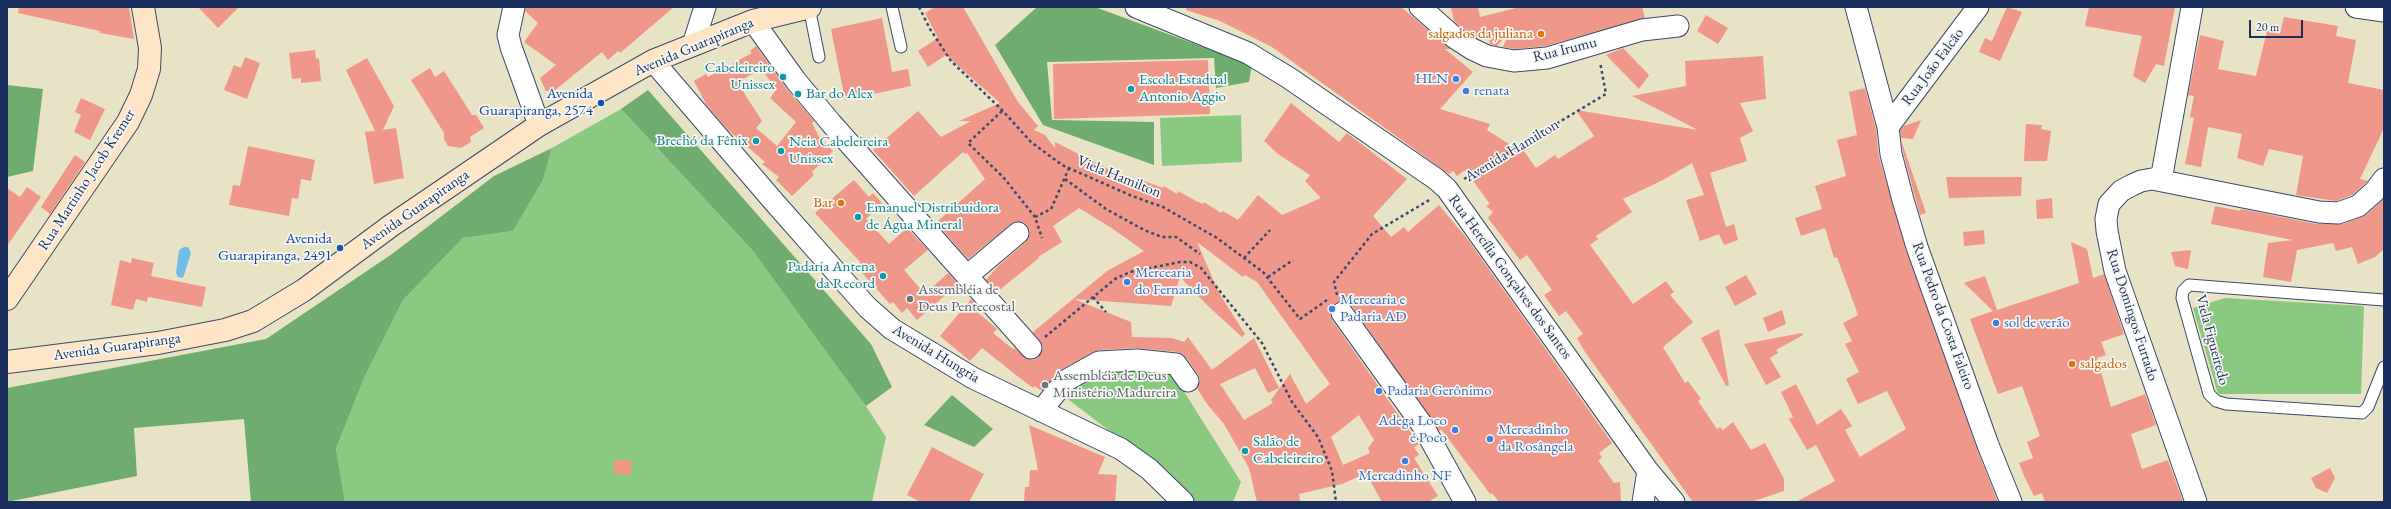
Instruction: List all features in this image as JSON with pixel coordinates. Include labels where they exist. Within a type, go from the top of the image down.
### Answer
[{"type":"main road","name":"Rua Martinho Jacob Kremer","points":[[7,300],[128,122],[138,102],[148,69],[150,48],[143,7]]},
{"type":"main road","name":"Avenida Guarapiranga","points":[[7,362],[158,343],[224,330],[253,320],[304,290],[392,225],[539,125],[653,61],[753,21],[809,7]]},
{"type":"street","points":[[514,7],[508,35],[539,125]]},
{"type":"street","points":[[693,45],[705,7]]},
{"type":"street","name":"Rua Hercília Gonçalves dos Santos","points":[[1136,7],[1248,53],[1289,78],[1436,179],[1447,189],[1648,471],[1674,502]]},
{"type":"street","name":"Rua Irumu","points":[[1420,7],[1455,38],[1487,56],[1514,61],[1547,58],[1597,42],[1642,30],[1678,26]]},
{"type":"street","name":"Rua Pedro da Costa Faleiro","points":[[1856,7],[1888,127],[1892,154],[1917,247],[1988,445],[2011,501]]},
{"type":"street","name":"Rua João Falcão","points":[[1888,127],[1978,7]]},
{"type":"street","points":[[2161,180],[2192,7]]},
{"type":"street","points":[[2356,7],[2384,11]]},
{"type":"street","points":[[753,21],[796,81],[826,117],[1031,348]]},
{"type":"street","name":"Avenida Hungria","points":[[653,61],[694,112],[867,307],[892,329],[973,378],[1121,449],[1149,469],[1183,502]]},
{"type":"street","name":"Rua Domingos Furtado","points":[[2196,502],[2122,294],[2109,248],[2106,219],[2109,204],[2121,191],[2141,181],[2161,180],[2319,212],[2338,212],[2358,206],[2374,192],[2384,179]]},
{"type":"street","points":[[967,276],[1018,233]]},
{"type":"street","points":[[1335,306],[1423,426],[1465,502]]},
{"type":"street","points":[[1041,411],[1064,381],[1099,362],[1137,360],[1176,364],[1188,381]]},
{"type":"street","points":[[1643,502],[1648,471]]},
{"type":"lane","points":[[809,7],[819,57]]},
{"type":"lane","points":[[892,7],[901,47]]},
{"type":"lane","name":"Viela Figueiredo","points":[[2384,300],[2189,285],[2184,291],[2182,298],[2209,394],[2216,401],[2226,404],[2362,413],[2368,407],[2384,367]]},
{"type":"path","name":"Viela Hamilton","points":[[919,7],[930,29],[951,61],[1032,142],[1069,168],[1132,196],[1163,207],[1217,238],[1268,277],[1300,319],[1335,306]]},
{"type":"path","name":"Avenida Hamilton","points":[[1337,292],[1334,282],[1372,234],[1606,94],[1597,42]]},
{"type":"path","points":[[1002,111],[968,143],[1004,178],[1035,217],[1042,238]]},
{"type":"path","points":[[1035,217],[1051,209],[1069,168]]},
{"type":"path","points":[[1065,179],[1106,208],[1131,222],[1162,237],[1176,236],[1200,254]]},
{"type":"path","points":[[1244,258],[1270,230]]},
{"type":"path","points":[[1268,277],[1293,260]]},
{"type":"path","points":[[1031,348],[1115,279],[1130,272],[1190,262],[1201,268],[1262,344],[1292,402],[1318,437],[1332,471],[1336,502]]},
{"type":"path","points":[[1093,297],[1106,312]]},
{"type":"green space","points":[[1037,7],[1095,7],[1252,65],[1249,82],[1216,88],[1214,58],[1047,62],[1052,120],[1154,122],[1154,165],[1043,125],[995,45]]},
{"type":"green space","points":[[7,85],[43,89],[33,171],[7,177]]},
{"type":"green space","points":[[648,90],[871,344],[892,387],[866,406],[753,251],[621,109]]},
{"type":"green space","points":[[621,109],[753,251],[853,386],[886,437],[872,502],[345,502],[336,449],[364,378],[403,300],[463,238],[513,231],[543,180],[552,148]]},
{"type":"green space","points":[[1241,115],[1242,162],[1162,166],[1160,118]]},
{"type":"green space","points":[[552,148],[543,180],[513,231],[463,238],[403,300],[364,378],[336,449],[345,502],[251,502],[244,419],[134,428],[137,476],[7,502],[7,388],[266,339],[392,254],[494,176]]},
{"type":"green space","points":[[2225,298],[2364,306],[2361,394],[2218,394],[2193,308]]},
{"type":"green space","points":[[1108,367],[1173,374],[1241,482],[1233,502],[1191,502],[1153,464],[1065,397],[1076,383]]},
{"type":"green space","points":[[952,395],[993,429],[974,447],[924,425]]},
{"type":"water","points":[[184,247],[188,247],[191,253],[183,278],[178,277],[176,273],[179,250]]},
{"type":"building","points":[[19,7],[129,7],[134,39],[100,33],[100,31],[18,13]]},
{"type":"building","points":[[198,7],[239,7],[218,28]]},
{"type":"building","points":[[526,7],[674,7],[620,53],[618,51],[608,60],[602,52],[554,91],[546,91],[540,78],[556,65],[524,42],[538,23],[525,11]]},
{"type":"building","points":[[935,7],[963,7],[1018,102],[1038,126],[1034,130],[1045,135],[1055,148],[1055,142],[1124,177],[1137,182],[1139,179],[1163,188],[1164,186],[1177,194],[1178,191],[1203,204],[1204,202],[1221,213],[1223,211],[1238,220],[1258,195],[1282,215],[1321,198],[1305,181],[1310,175],[1278,154],[1264,141],[1291,103],[1339,142],[1347,133],[1407,179],[1373,216],[1391,237],[1404,227],[1408,232],[1439,205],[1469,241],[1612,443],[1599,453],[1602,458],[1598,460],[1614,483],[1620,482],[1621,502],[1499,502],[1492,493],[1490,494],[1441,429],[1439,431],[1352,306],[1347,302],[1335,304],[1330,314],[1332,320],[1419,444],[1414,447],[1419,455],[1414,458],[1438,496],[1428,502],[1382,502],[1366,473],[1342,484],[1299,494],[1300,502],[1257,502],[1249,468],[1224,424],[1207,404],[1197,388],[1200,380],[1198,374],[1186,357],[1178,352],[1136,348],[1098,350],[1059,371],[1042,391],[1034,386],[1033,388],[982,348],[970,361],[940,336],[971,299],[979,307],[975,310],[997,329],[993,333],[1013,349],[1015,348],[1027,359],[1034,360],[1042,352],[1043,346],[1033,332],[1107,271],[1144,251],[1113,229],[1079,208],[1053,226],[1062,242],[1038,257],[1039,258],[997,292],[986,280],[999,265],[1026,242],[1030,231],[1027,225],[1022,222],[1011,224],[968,259],[936,223],[985,179],[967,153],[965,154],[963,152],[914,196],[873,150],[918,111],[941,137],[971,121],[959,121],[1000,103],[946,55],[928,67],[918,51],[938,38],[925,13]],"holes":[[[1197,242],[1243,277],[1245,275],[1257,282],[1330,384],[1306,404],[1290,374],[1271,400],[1273,403],[1244,420],[1220,384],[1255,368],[1268,393],[1279,388],[1254,338],[1212,370],[1188,337],[1184,342],[1172,338],[1132,337],[1131,322],[1074,299],[1171,306],[1180,277],[1209,307],[1242,337],[1245,334],[1219,293]],[[1359,415],[1374,440],[1368,448],[1370,453],[1343,465],[1331,437]]]},
{"type":"building","points":[[1187,7],[1401,7],[1451,49],[1445,49],[1473,72],[1440,109],[1490,124],[1487,130],[1517,149],[1521,147],[1536,168],[1555,155],[1558,159],[1594,136],[1576,110],[1698,130],[1632,96],[1686,86],[1685,61],[1763,56],[1766,99],[1740,103],[1753,131],[1740,138],[1747,161],[1710,173],[1726,227],[1734,224],[1738,240],[1724,245],[1719,234],[1700,241],[1686,200],[1704,195],[1692,163],[1663,180],[1623,199],[1632,212],[1596,236],[1598,239],[1590,245],[1633,304],[1666,281],[1674,292],[1670,295],[1693,322],[1663,347],[1685,383],[1688,381],[1701,399],[1698,401],[1717,429],[1720,427],[1723,430],[1733,422],[1751,450],[1765,443],[1784,479],[1784,491],[1751,502],[1693,502],[1585,352],[1577,338],[1583,334],[1566,311],[1559,316],[1544,295],[1552,290],[1527,255],[1520,260],[1488,218],[1493,212],[1486,206],[1490,204],[1465,170],[1457,176],[1453,171],[1449,174],[1272,47],[1220,21],[1186,10]]},
{"type":"building","points":[[1478,7],[1480,17],[1520,7],[1642,7],[1645,18],[1545,46],[1515,49],[1503,47],[1510,31],[1497,46],[1490,44],[1489,39],[1480,40],[1462,28],[1454,21],[1451,8]]},
{"type":"building","points":[[2007,7],[2022,12],[2000,61],[1979,52],[1985,38],[1992,41]]},
{"type":"building","points":[[2089,7],[2175,7],[2164,66],[2156,64],[2145,83],[2133,76],[2142,36],[2085,26]]},
{"type":"building","points":[[1706,15],[1728,28],[1718,44],[1697,31]]},
{"type":"building","points":[[2284,17],[2338,26],[2336,36],[2356,40],[2348,83],[2384,90],[2384,128],[2360,179],[2368,181],[2352,195],[2336,201],[2296,195],[2303,156],[2269,149],[2263,166],[2237,158],[2242,134],[2208,127],[2201,167],[2185,164],[2194,118],[2190,117],[2194,96],[2188,95],[2200,35],[2224,41],[2218,69],[2256,76],[2267,31],[2280,34]]},
{"type":"building","points":[[882,18],[892,72],[908,69],[911,86],[845,100],[831,29]]},
{"type":"building","points":[[756,46],[786,88],[814,121],[812,123],[819,137],[833,151],[812,172],[814,175],[792,196],[776,180],[779,177],[762,164],[765,162],[728,130],[707,106],[694,81],[706,74],[708,77],[752,53],[750,51]],"holes":[[[762,69],[776,90],[770,98],[796,122],[777,146],[756,128],[762,121],[737,82]]]},
{"type":"building","points":[[1623,48],[1649,75],[1639,89],[1606,55]]},
{"type":"building","points":[[315,50],[316,59],[319,58],[321,81],[301,83],[301,78],[292,79],[289,53]]},
{"type":"building","points":[[245,57],[260,63],[247,99],[224,90],[234,65],[241,68]]},
{"type":"building","points":[[367,58],[394,106],[383,130],[396,128],[404,178],[374,184],[365,132],[375,131],[346,70]]},
{"type":"building","name":"Escola Estadual Antonio Aggio","points":[[1208,60],[1210,114],[1054,119],[1053,64]]},
{"type":"building","points":[[430,68],[435,77],[444,71],[472,115],[476,115],[484,128],[470,137],[471,142],[461,148],[448,146],[444,139],[444,133],[411,80]]},
{"type":"building","points":[[1865,88],[1876,129],[1879,157],[1906,250],[1977,449],[1998,502],[1796,502],[1835,481],[1816,445],[1807,450],[1789,419],[1793,417],[1781,392],[1796,384],[1817,425],[1841,409],[1852,426],[1845,430],[1860,457],[1906,429],[1887,391],[1858,404],[1846,379],[1859,372],[1845,344],[1852,341],[1843,323],[1858,315],[1837,257],[1834,258],[1825,228],[1801,236],[1795,218],[1822,209],[1815,186],[1846,176],[1837,140],[1857,135],[1849,92]]},
{"type":"building","points":[[81,98],[105,109],[90,140],[74,132],[81,115],[75,112]]},
{"type":"building","points":[[1921,120],[1913,139],[1901,138],[1900,130],[1904,126]]},
{"type":"building","points":[[2026,124],[2042,125],[2041,129],[2051,131],[2047,161],[2024,161]]},
{"type":"building","points":[[1901,140],[1926,213],[1920,215],[1903,152]]},
{"type":"building","points":[[248,146],[315,160],[311,181],[301,179],[298,199],[292,198],[289,216],[229,205],[233,185],[240,186]]},
{"type":"building","points":[[75,155],[85,162],[50,214],[41,207]]},
{"type":"building","points":[[1946,177],[2022,177],[2021,196],[1949,198]]},
{"type":"building","points":[[854,180],[869,197],[873,193],[882,203],[866,219],[889,244],[907,228],[928,250],[904,270],[925,294],[948,273],[958,284],[917,320],[907,308],[902,313],[893,302],[890,304],[856,266],[860,262],[815,213]]},
{"type":"building","points":[[27,187],[41,197],[7,246],[7,188],[20,197]]},
{"type":"building","points":[[2052,198],[2053,218],[2037,219],[2036,200]]},
{"type":"building","points":[[2384,199],[2384,249],[2375,257],[2358,264],[2352,247],[2336,251],[2333,243],[2297,250],[2291,282],[2263,277],[2268,243],[2293,240],[2211,224],[2215,206],[2240,211],[2241,209],[2317,224],[2342,224],[2366,215]]},
{"type":"building","points":[[1984,230],[1985,244],[1964,246],[1963,232]]},
{"type":"building","points":[[2071,242],[2087,249],[2093,278],[2104,274],[2124,334],[2101,342],[2106,355],[2097,358],[2111,407],[2145,394],[2156,425],[2131,434],[2142,469],[2168,460],[2183,502],[2045,502],[2042,493],[2034,496],[2025,478],[2019,463],[2033,458],[2027,442],[2040,436],[2022,386],[1998,394],[1970,319],[1993,311],[1964,283],[1985,276],[1997,310],[2079,283]]},
{"type":"building","points":[[2191,250],[2188,269],[2175,266],[2171,252]]},
{"type":"building","points":[[132,258],[154,263],[151,276],[206,287],[202,307],[148,297],[147,302],[136,299],[133,310],[111,305],[120,260],[131,263]]},
{"type":"building","points":[[1746,275],[1757,294],[1735,306],[1725,287]]},
{"type":"building","points":[[1782,310],[1786,324],[1768,332],[1763,318]]},
{"type":"building","points":[[1719,329],[1729,385],[1726,386],[1701,338]]},
{"type":"building","points":[[1802,333],[1803,335],[1776,350],[1778,353],[1770,358],[1781,377],[1766,385],[1744,344]]},
{"type":"building","points":[[1029,425],[1105,457],[1098,474],[1117,475],[1115,502],[1024,502],[1025,487],[1029,487],[1030,470],[1038,470]]},
{"type":"building","points":[[932,447],[984,474],[969,502],[921,502],[907,495]]},
{"type":"building","points":[[614,460],[632,460],[631,475],[614,474]]},
{"type":"building","points":[[2330,468],[2335,478],[2327,493],[2316,488],[2311,478]]},
{"type":"place","name":"salgados da juliana","points":[[1541,34]]},
{"type":"place","name":"Cabeleireiro Unissex","points":[[783,77]]},
{"type":"place","name":"HLN","points":[[1456,79]]},
{"type":"place","name":"Escola Estadual Antonio Aggio","points":[[1131,89]]},
{"type":"place","name":"renata","points":[[1466,91]]},
{"type":"place","name":"Bar do Alex","points":[[798,94]]},
{"type":"place","name":"Avenida Guarapiranga, 2574","points":[[601,103]]},
{"type":"place","name":"Brechó da Fênix","points":[[756,141]]},
{"type":"place","name":"Neia Cabeleireira Unissex","points":[[781,151]]},
{"type":"place","name":"Bar","points":[[841,203]]},
{"type":"place","name":"Emanuel Distribuidora de Água Mineral","points":[[858,217]]},
{"type":"place","name":"Avenida Guarapiranga, 2491","points":[[340,248]]},
{"type":"place","name":"Padaria Antena da Record","points":[[883,276]]},
{"type":"place","name":"Mercearia do Fernando","points":[[1127,282]]},
{"type":"place","name":"Assembléia de Deus Pentecostal","points":[[910,299]]},
{"type":"place","name":"Mercearia e Padaria AD","points":[[1332,309]]},
{"type":"place","name":"sol de verão","points":[[1996,323]]},
{"type":"place","name":"salgados","points":[[2072,364]]},
{"type":"place","name":"Assembléia de Deus Ministério Madureira","points":[[1045,385]]},
{"type":"place","name":"Padaria Gerônimo","points":[[1379,391]]},
{"type":"place","name":"Adega Loco é Poco","points":[[1455,430]]},
{"type":"place","name":"Mercadinho da Rosângela","points":[[1490,439]]},
{"type":"place","name":"Salão de Cabeleireiro","points":[[1245,451]]},
{"type":"place","name":"Mercadinho NF","points":[[1405,461]]}]
